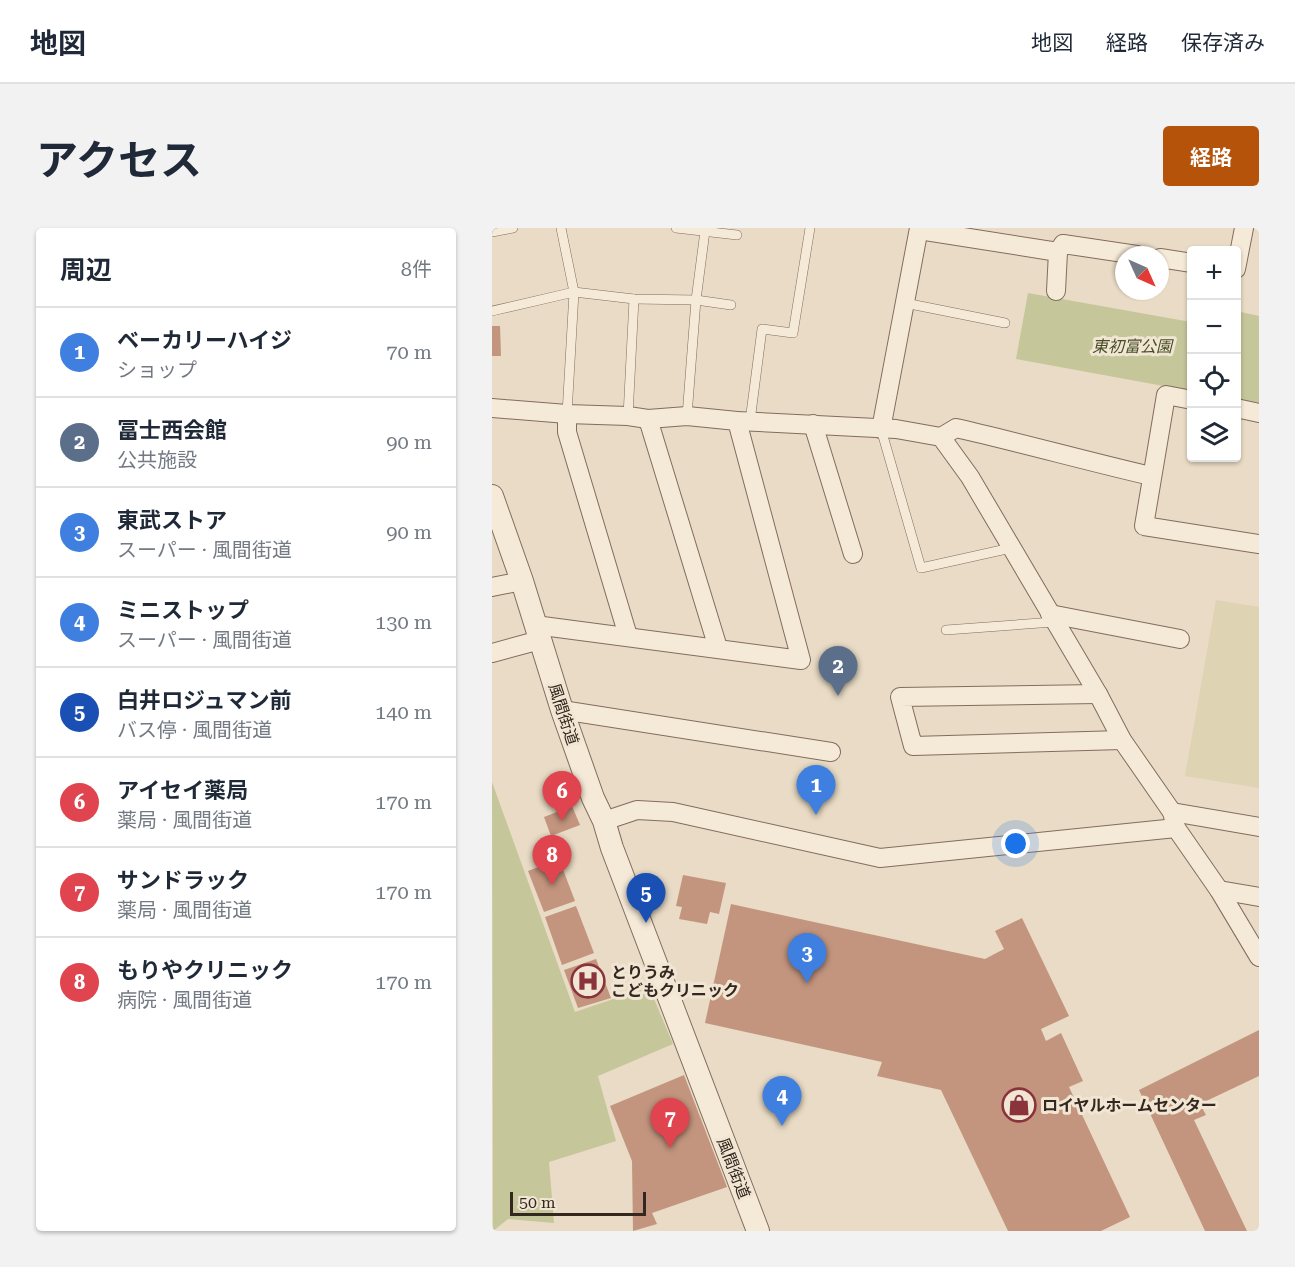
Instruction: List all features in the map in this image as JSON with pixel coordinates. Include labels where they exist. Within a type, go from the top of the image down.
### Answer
[{"type":"street","points":[[881,429],[919,229],[1063,241],[1115,251]]},
{"type":"street","points":[[1241,255],[1249,232]]},
{"type":"street","points":[[1056,291],[1063,241]]},
{"type":"street","points":[[1169,259],[1187,262]]},
{"type":"street","points":[[1187,399],[1166,395],[1144,526],[1259,544]]},
{"type":"street","points":[[492,408],[648,419],[687,416],[896,429],[941,437],[956,428],[1041,447],[1063,455],[1151,476]]},
{"type":"street","points":[[1241,409],[1259,413]]},
{"type":"street","points":[[567,414],[567,432],[628,636]]},
{"type":"street","points":[[648,419],[718,648]]},
{"type":"street","points":[[492,653],[538,632],[628,636],[801,660],[744,421]]},
{"type":"street","points":[[813,424],[853,554]]},
{"type":"street","points":[[941,437],[970,477],[1098,694],[1122,740],[1219,890],[1259,957]]},
{"type":"street","name":"風間街道","points":[[492,496],[496,522],[522,581],[592,798],[604,821],[616,859],[758,1231]]},
{"type":"street","points":[[492,588],[522,581]]},
{"type":"street","points":[[1052,618],[1180,639]]},
{"type":"street","points":[[1098,694],[900,697],[913,746],[1122,740]]},
{"type":"street","points":[[562,710],[831,752]]},
{"type":"street","points":[[604,821],[637,810],[673,812],[880,858],[1174,820],[1259,827]]},
{"type":"street","points":[[1219,890],[1259,897]]},
{"type":"lane","points":[[492,232],[513,228]]},
{"type":"lane","points":[[561,228],[574,292],[567,414]]},
{"type":"lane","points":[[676,228],[736,235]]},
{"type":"lane","points":[[744,421],[762,329],[793,333],[810,228]]},
{"type":"lane","points":[[687,416],[696,300],[705,231]]},
{"type":"lane","points":[[492,310],[574,292],[634,299],[696,300],[731,305]]},
{"type":"lane","points":[[628,416],[634,299]]},
{"type":"lane","points":[[905,303],[1005,323]]},
{"type":"lane","points":[[881,429],[921,568],[1011,548]]},
{"type":"lane","points":[[946,630],[1052,618]]},
{"type":"shaded area","points":[[1216,600],[1259,607],[1259,788],[1185,776]]},
{"type":"green space","name":"東初富公園","points":[[1028,293],[1187,321],[1187,390],[1016,359]]},
{"type":"green space","points":[[1241,312],[1259,316],[1259,403],[1241,400]]},
{"type":"green space","points":[[492,782],[575,1012],[649,987],[673,1044],[598,1076],[616,1141],[549,1162],[554,1223],[508,1219],[493,1231]]},
{"type":"building","points":[[492,326],[500,326],[501,356],[492,356]]},
{"type":"building","points":[[572,806],[580,825],[551,836],[544,817]]},
{"type":"building","points":[[559,859],[575,901],[544,912],[528,871]]},
{"type":"building","points":[[683,875],[726,883],[719,914],[710,912],[707,924],[679,919],[682,907],[676,906]]},
{"type":"building","points":[[731,904],[985,959],[1004,949],[995,931],[1022,918],[1069,1016],[1041,1029],[1046,1041],[1061,1033],[1083,1081],[1069,1087],[1130,1217],[1101,1231],[1008,1231],[941,1090],[877,1076],[882,1062],[705,1023]]},
{"type":"building","points":[[576,906],[594,953],[562,965],[545,917]]},
{"type":"building","points":[[596,959],[611,998],[578,1008],[564,970]]},
{"type":"building","points":[[1259,1030],[1259,1076],[1200,1104],[1206,1115],[1194,1120],[1247,1231],[1205,1231],[1139,1090]]},
{"type":"building","points":[[684,1075],[727,1187],[652,1213],[657,1224],[633,1231],[632,1161],[610,1106]]},
{"type":"place","name":"冨士西会館","points":[[838,696]]},
{"type":"place","name":"ベーカリーハイジ","points":[[816,815]]},
{"type":"place","name":"アイセイ薬局","points":[[562,821]]},
{"type":"place","name":"もりやクリニック","points":[[552,885]]},
{"type":"place","name":"白井ロジュマン前","points":[[646,923]]},
{"type":"place","name":"とりうみ こどもクリニック","points":[[588,981]]},
{"type":"place","name":"東武ストア","points":[[807,983]]},
{"type":"place","name":"ロイヤルホームセンター","points":[[1019,1105]]},
{"type":"place","name":"ミニストップ","points":[[782,1126]]},
{"type":"place","name":"サンドラック","points":[[670,1148]]}]
